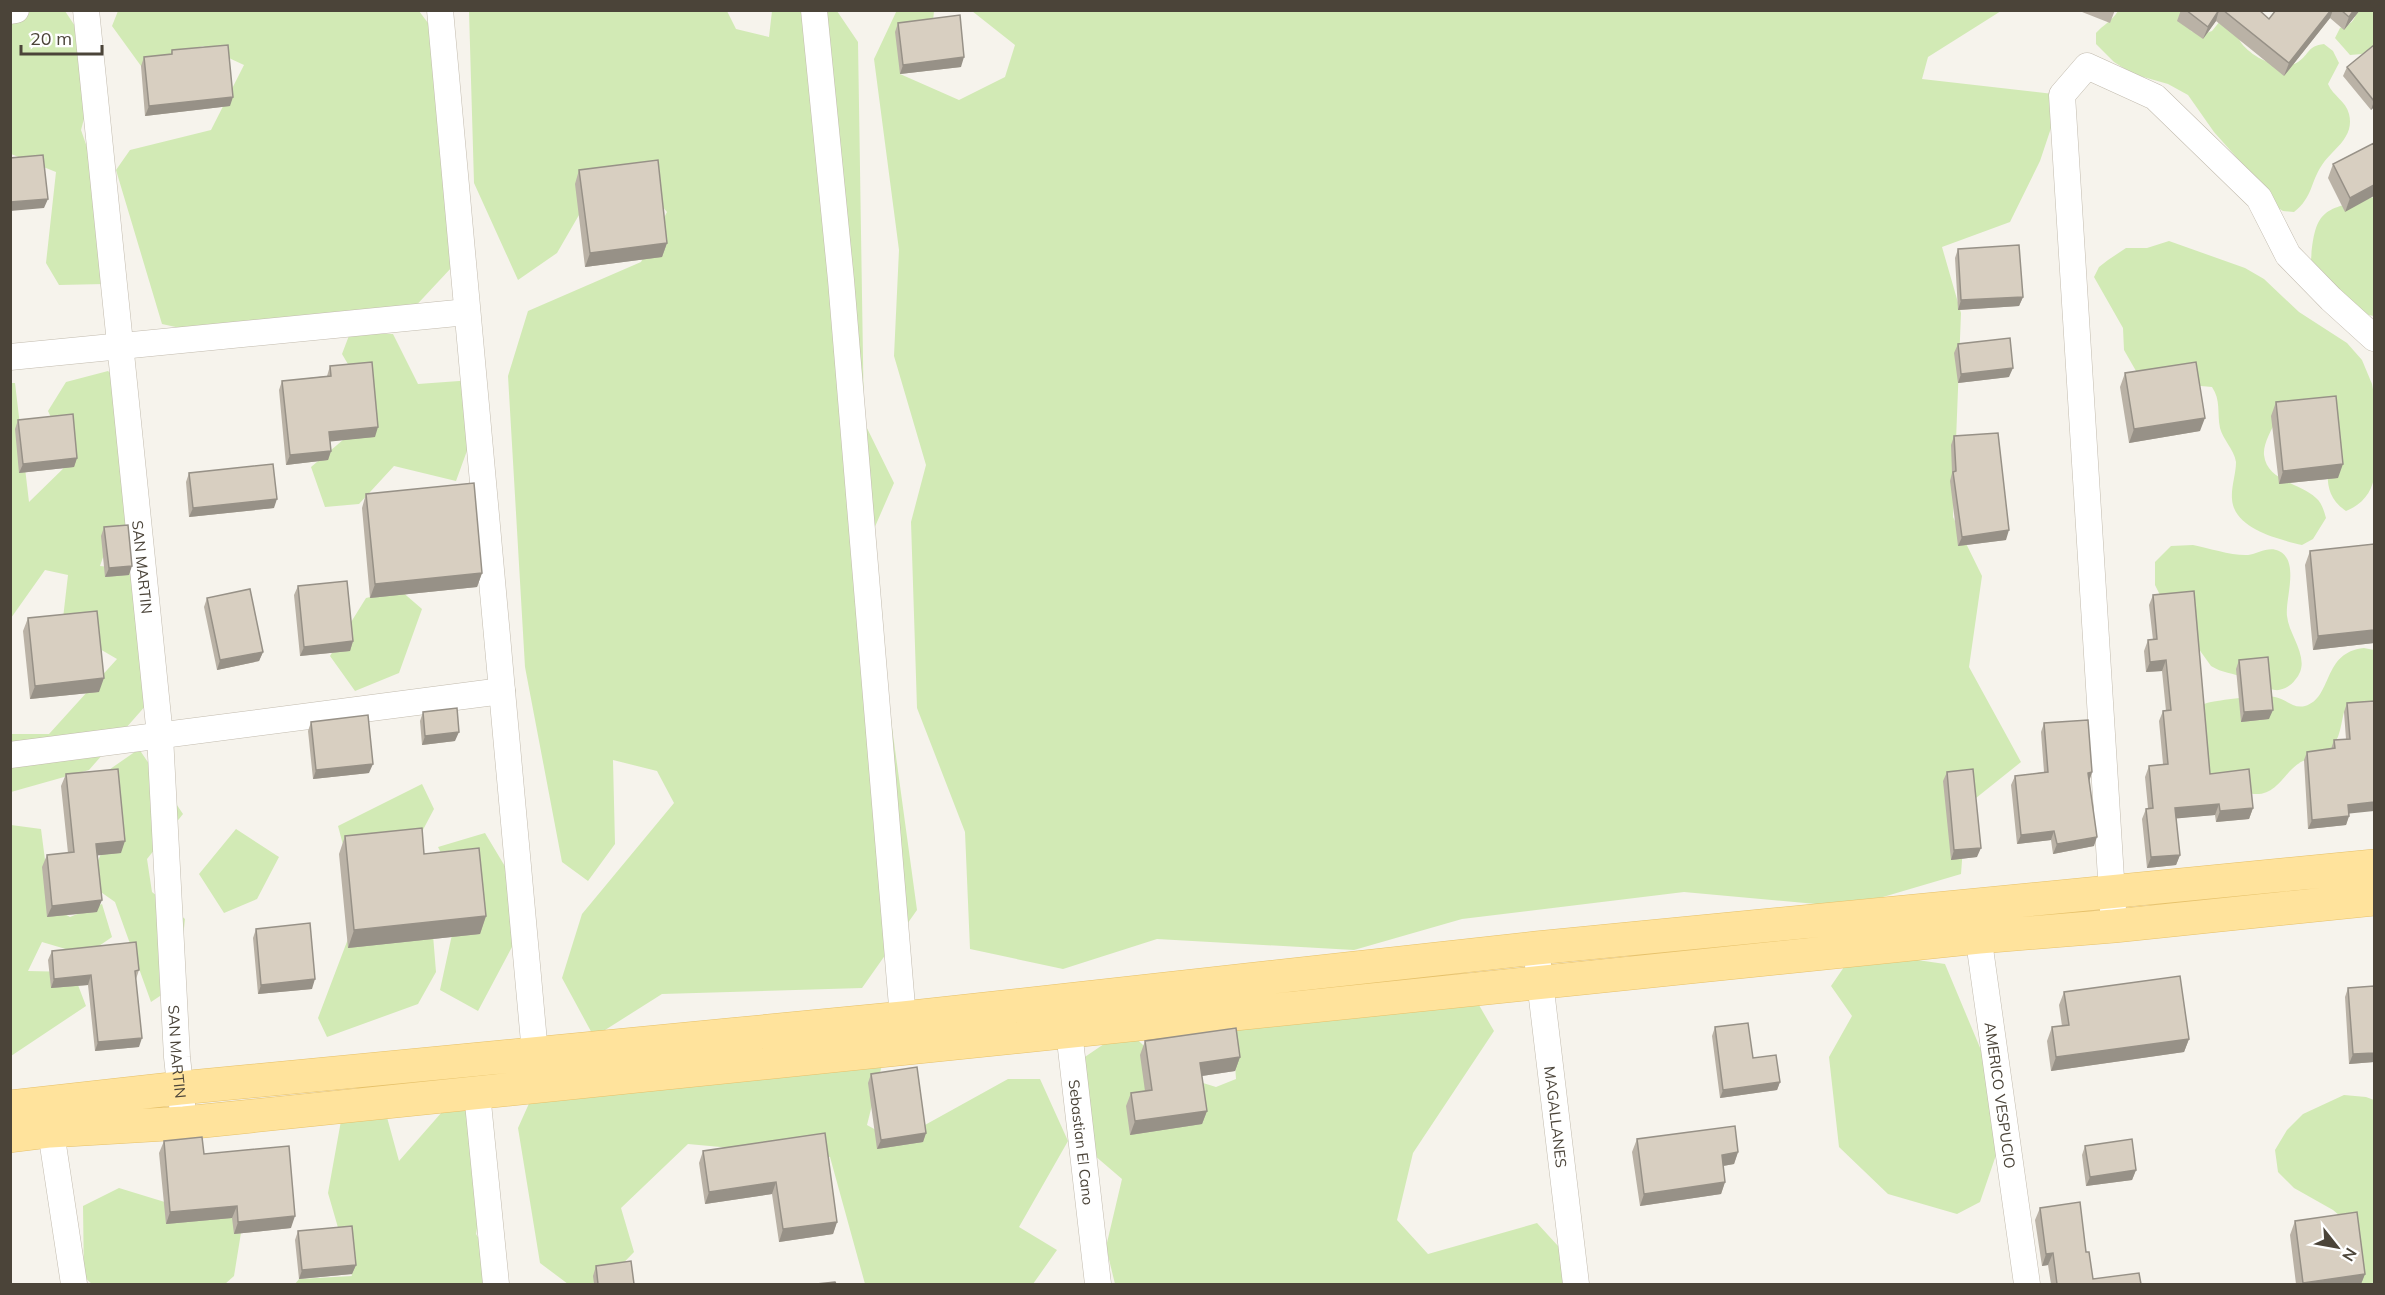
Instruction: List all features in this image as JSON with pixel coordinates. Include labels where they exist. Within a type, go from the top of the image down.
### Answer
[{"type":"main road","points":[[10,1107],[48,1117],[184,1124],[477,1093],[1068,1015],[1536,948],[2374,866]]},
{"type":"main road","points":[[10,1136],[48,1117],[180,1088],[903,1018],[1068,1015],[1540,983],[1979,937],[2114,927],[2374,899]]},
{"type":"street","points":[[10,11],[16,10]]},
{"type":"street","name":"SAN MARTIN","points":[[86,10],[160,736],[184,1124]]},
{"type":"street","points":[[440,10],[535,1053]]},
{"type":"street","points":[[814,10],[841,280],[903,1018]]},
{"type":"street","points":[[2114,927],[2062,95],[2087,66],[2155,97],[2259,198],[2288,255],[2331,300],[2374,338]]},
{"type":"street","points":[[10,357],[467,312]]},
{"type":"street","points":[[10,755],[502,691]]},
{"type":"street","name":"AMERICO VESPUCIO","points":[[1974,905],[2027,1284]]},
{"type":"street","name":"MAGALLANES","points":[[1536,948],[1575,1284]]},
{"type":"street","name":"Sebastian El Cano","points":[[1068,1015],[1098,1284]]},
{"type":"street","points":[[477,1093],[496,1284]]},
{"type":"street","points":[[48,1117],[74,1284]]},
{"type":"green space","points":[[897,10],[934,11],[933,21],[900,74],[959,100],[1005,77],[1015,45],[972,11],[2001,11],[1928,57],[1922,79],[2062,95],[2040,161],[2010,222],[1942,247],[1961,313],[1953,517],[1982,576],[1969,667],[2021,762],[1966,806],[1961,874],[1849,907],[1684,892],[1462,919],[1354,950],[1157,939],[1063,969],[970,949],[965,832],[917,708],[911,522],[926,465],[894,356],[899,250],[874,59]]},
{"type":"green space","points":[[10,11],[65,11],[99,62],[81,130],[114,225],[105,284],[59,285],[46,263],[56,172],[11,154]]},
{"type":"green space","points":[[118,11],[419,11],[431,27],[452,267],[410,312],[221,337],[162,324],[116,170],[130,150],[211,130],[244,65],[203,46],[141,66],[112,26]]},
{"type":"green space","points":[[469,11],[727,11],[736,29],[769,37],[772,11],[837,11],[858,42],[864,422],[894,483],[874,529],[875,603],[917,910],[862,988],[662,994],[594,1037],[562,978],[582,914],[674,803],[657,771],[613,760],[615,844],[588,881],[562,862],[525,667],[508,376],[528,311],[641,262],[667,212],[637,177],[605,170],[557,253],[518,280],[474,183]]},
{"type":"green space","points":[[2118,11],[2188,11],[2186,21],[2191,31],[2201,35],[2212,31],[2228,11],[2244,47],[2258,57],[2275,64],[2291,65],[2298,62],[2311,48],[2318,45],[2324,44],[2333,51],[2339,63],[2328,84],[2347,109],[2350,120],[2349,128],[2344,140],[2322,165],[2305,201],[2294,212],[2283,211],[2273,205],[2254,177],[2214,132],[2188,95],[2168,84],[2133,74],[2114,62],[2096,44],[2096,33]]},
{"type":"green space","points":[[2356,11],[2374,11],[2374,46],[2362,54],[2350,55],[2335,38],[2340,28],[2353,20]]},
{"type":"green space","points":[[2374,197],[2374,316],[2365,314],[2348,302],[2311,260],[2316,229],[2326,213],[2334,208]]},
{"type":"green space","points":[[2169,241],[2245,268],[2264,279],[2299,312],[2347,343],[2362,360],[2374,395],[2374,478],[2368,494],[2361,502],[2346,511],[2334,499],[2328,485],[2329,453],[2276,420],[2266,441],[2264,455],[2271,471],[2309,493],[2318,500],[2324,510],[2326,518],[2313,539],[2302,545],[2270,536],[2240,518],[2232,499],[2236,462],[2220,428],[2218,402],[2212,387],[2166,389],[2145,379],[2136,371],[2124,350],[2123,328],[2094,277],[2099,267],[2126,248],[2147,248]]},
{"type":"green space","points":[[350,333],[393,334],[418,384],[473,380],[480,415],[456,481],[394,466],[359,504],[325,507],[311,467],[376,412],[342,354]]},
{"type":"green space","points":[[108,371],[133,393],[142,533],[111,534],[100,566],[154,571],[162,687],[89,770],[11,792],[11,734],[49,734],[117,659],[62,627],[68,575],[45,570],[11,618],[11,383],[15,383],[29,502],[71,461],[48,411],[66,382]]},
{"type":"green space","points":[[2193,545],[2242,555],[2275,550],[2285,556],[2290,571],[2287,616],[2302,665],[2300,672],[2289,686],[2281,690],[2271,689],[2211,666],[2160,595],[2155,585],[2155,562],[2171,546]]},
{"type":"green space","points":[[400,590],[422,609],[399,673],[355,691],[330,656],[366,598]]},
{"type":"green space","points":[[2364,648],[2374,650],[2374,711],[2344,712],[2337,739],[2325,754],[2303,761],[2275,787],[2262,793],[2241,791],[2203,771],[2195,710],[2212,702],[2262,696],[2275,697],[2293,705],[2305,706],[2320,694],[2334,666],[2341,658],[2351,651]]},
{"type":"green space","points":[[139,749],[183,814],[147,859],[152,892],[185,919],[178,984],[151,1002],[115,902],[88,883],[113,827],[103,774]]},
{"type":"green space","points":[[422,784],[434,809],[407,860],[351,875],[338,826]]},
{"type":"green space","points":[[11,825],[41,829],[51,906],[70,917],[102,904],[112,937],[86,955],[42,942],[28,971],[73,972],[86,1006],[11,1056]]},
{"type":"green space","points":[[236,829],[279,857],[257,899],[224,913],[199,874]]},
{"type":"green space","points":[[485,833],[521,893],[522,928],[478,1011],[440,990],[461,893],[438,847]]},
{"type":"green space","points":[[431,910],[436,972],[418,1004],[327,1037],[318,1018],[351,931]]},
{"type":"green space","points":[[1855,951],[1945,964],[2009,1117],[1980,1202],[1957,1214],[1888,1194],[1839,1147],[1829,1057],[1852,1016],[1831,986]]},
{"type":"green space","points":[[1472,993],[1494,1031],[1413,1153],[1397,1220],[1428,1254],[1537,1223],[1569,1258],[1572,1284],[1115,1284],[1106,1247],[1122,1179],[1087,1149],[1076,1063],[1126,1029],[1174,1074],[1216,1087],[1236,1079],[1233,1034],[1264,1006]]},
{"type":"green space","points":[[883,1061],[867,1125],[896,1141],[1008,1079],[1040,1079],[1068,1141],[1019,1227],[1057,1250],[1033,1284],[865,1284],[830,1157],[688,1144],[621,1208],[634,1252],[609,1278],[590,1284],[568,1284],[540,1263],[518,1128],[540,1079]]},
{"type":"green space","points":[[2344,1095],[2374,1100],[2374,1284],[2321,1284],[2352,1226],[2333,1210],[2294,1188],[2278,1172],[2275,1150],[2287,1130],[2303,1114]]},
{"type":"green space","points":[[456,1096],[494,1140],[476,1234],[501,1275],[503,1284],[295,1284],[299,1279],[352,1276],[328,1193],[344,1104],[382,1099],[399,1161]]},
{"type":"green space","points":[[119,1188],[181,1207],[245,1208],[234,1276],[225,1284],[92,1284],[84,1277],[83,1206]]},
{"type":"building","points":[[2186,10],[2219,10],[2208,27]]},
{"type":"building","points":[[2223,10],[2259,10],[2269,19],[2276,10],[2331,10],[2289,63]]},
{"type":"building","points":[[2341,10],[2354,10],[2349,17]]},
{"type":"building","points":[[960,15],[964,57],[903,65],[898,23]]},
{"type":"building","points":[[228,45],[233,97],[149,106],[144,57],[172,54],[172,50]]},
{"type":"building","points":[[2374,45],[2374,101],[2347,67]]},
{"type":"building","points":[[2374,143],[2374,185],[2350,198],[2333,164]]},
{"type":"building","points":[[43,155],[48,199],[10,202],[10,158]]},
{"type":"building","points":[[658,160],[667,243],[590,253],[579,170]]},
{"type":"building","points":[[2019,245],[2023,297],[1961,300],[1958,249]]},
{"type":"building","points":[[2010,338],[2013,368],[1961,374],[1958,344]]},
{"type":"building","points":[[372,362],[378,427],[329,432],[331,451],[290,455],[282,381],[331,376],[330,366]]},
{"type":"building","points":[[2196,362],[2205,418],[2134,429],[2125,373]]},
{"type":"building","points":[[2336,396],[2343,464],[2283,471],[2276,402]]},
{"type":"building","points":[[73,414],[77,458],[23,464],[18,420]]},
{"type":"building","points":[[1998,433],[2009,530],[1962,537],[1953,472],[1956,471],[1954,436]]},
{"type":"building","points":[[273,464],[277,499],[193,508],[189,473]]},
{"type":"building","points":[[474,483],[482,573],[375,584],[366,494]]},
{"type":"building","points":[[128,525],[132,566],[109,568],[104,527]]},
{"type":"building","points":[[2374,544],[2374,630],[2318,636],[2310,551]]},
{"type":"building","points":[[347,581],[353,641],[304,647],[298,586]]},
{"type":"building","points":[[250,589],[263,652],[220,660],[207,598]]},
{"type":"building","points":[[2194,591],[2210,774],[2249,769],[2253,808],[2220,811],[2219,804],[2175,808],[2180,855],[2151,857],[2146,809],[2153,808],[2149,766],[2168,764],[2163,711],[2171,710],[2166,660],[2150,662],[2148,640],[2157,639],[2153,595]]},
{"type":"building","points":[[97,611],[104,678],[35,686],[28,618]]},
{"type":"building","points":[[2268,657],[2273,710],[2244,712],[2239,660]]},
{"type":"building","points":[[2374,701],[2374,802],[2348,805],[2349,816],[2312,820],[2307,752],[2335,748],[2334,740],[2350,739],[2347,703]]},
{"type":"building","points":[[457,708],[459,732],[425,736],[423,712]]},
{"type":"building","points":[[368,715],[373,764],[316,770],[311,722]]},
{"type":"building","points":[[2088,720],[2092,772],[2088,773],[2097,837],[2057,844],[2054,831],[2021,835],[2015,776],[2048,772],[2044,723]]},
{"type":"building","points":[[118,769],[125,841],[96,844],[102,900],[52,906],[47,855],[74,852],[66,774]]},
{"type":"building","points":[[1973,769],[1981,848],[1954,850],[1947,772]]},
{"type":"building","points":[[422,828],[424,854],[479,848],[486,916],[354,930],[345,836]]},
{"type":"building","points":[[310,923],[315,979],[261,985],[256,929]]},
{"type":"building","points":[[136,942],[139,970],[135,971],[142,1038],[98,1042],[91,975],[54,979],[52,951]]},
{"type":"building","points":[[2180,976],[2189,1039],[2056,1057],[2052,1027],[2069,1025],[2064,992]]},
{"type":"building","points":[[2374,986],[2374,1053],[2353,1054],[2348,988]]},
{"type":"building","points":[[1748,1023],[1753,1058],[1776,1055],[1780,1082],[1723,1090],[1715,1027]]},
{"type":"building","points":[[1236,1028],[1240,1057],[1200,1063],[1207,1111],[1135,1121],[1131,1093],[1152,1090],[1145,1041]]},
{"type":"building","points":[[917,1067],[926,1133],[881,1140],[871,1074]]},
{"type":"building","points":[[1735,1126],[1738,1152],[1722,1155],[1725,1182],[1644,1194],[1637,1139]]},
{"type":"building","points":[[825,1133],[837,1222],[783,1229],[776,1182],[709,1192],[703,1151]]},
{"type":"building","points":[[202,1137],[204,1154],[289,1146],[295,1216],[238,1222],[237,1206],[170,1212],[164,1141]]},
{"type":"building","points":[[2132,1139],[2136,1170],[2090,1177],[2085,1146]]},
{"type":"building","points":[[2080,1202],[2086,1252],[2089,1252],[2093,1279],[2139,1273],[2141,1284],[2057,1284],[2053,1253],[2046,1254],[2040,1208]]},
{"type":"building","points":[[2357,1212],[2365,1274],[2303,1283],[2295,1221]]},
{"type":"building","points":[[352,1226],[356,1265],[302,1270],[298,1231]]},
{"type":"building","points":[[631,1261],[634,1284],[598,1284],[596,1266]]}]
